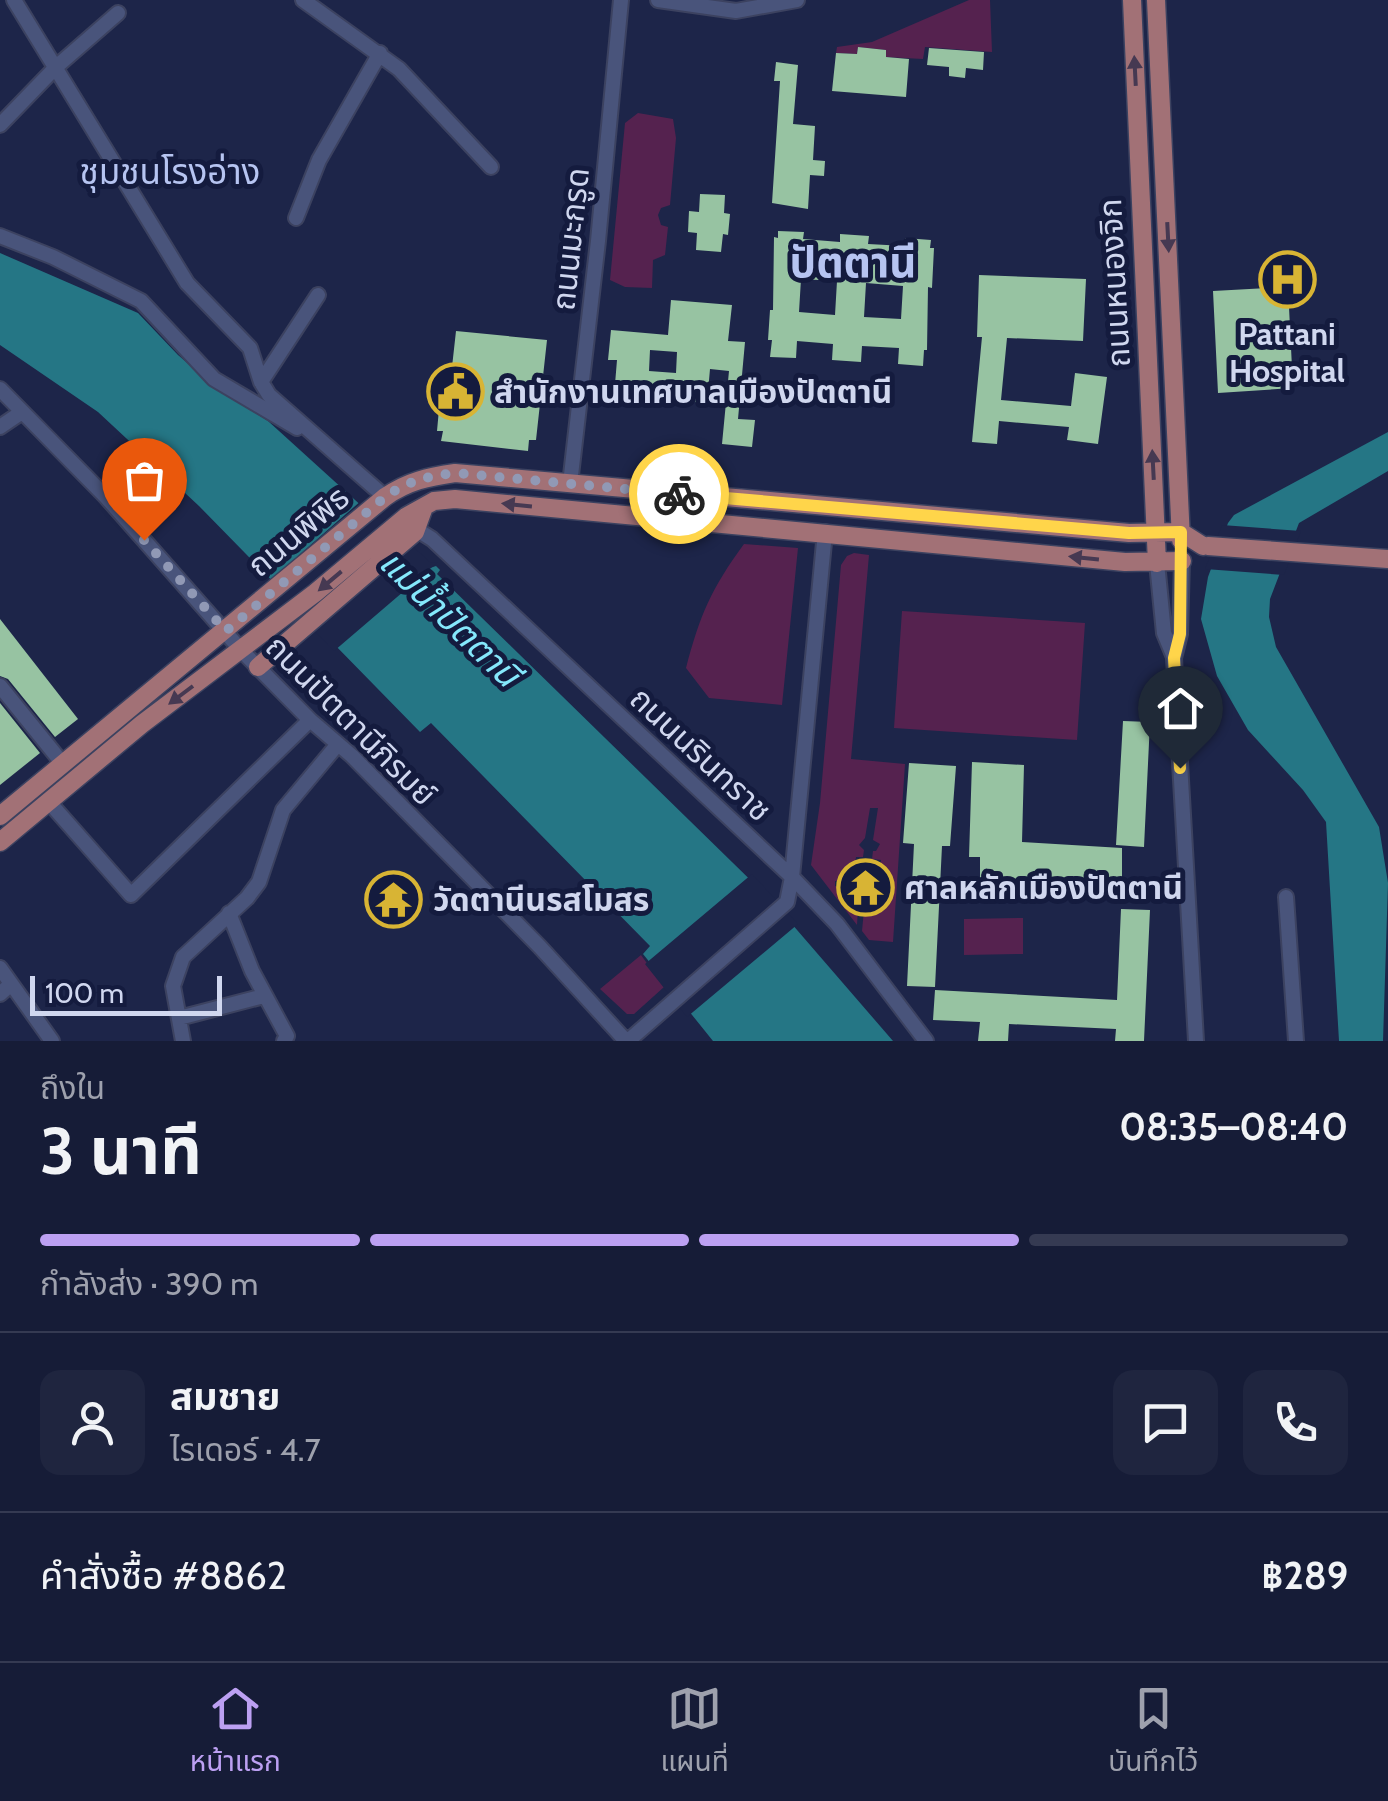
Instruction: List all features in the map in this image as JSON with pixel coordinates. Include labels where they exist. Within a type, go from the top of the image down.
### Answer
[{"type":"main road","name":"ถนนหนองจิก","points":[[1132,0],[1158,563]]},
{"type":"main road","name":"ถนนหนองจิก","points":[[1156,0],[1182,561]]},
{"type":"main road","points":[[1137,120],[1162,120]]},
{"type":"main road","points":[[1140,190],[1166,190]]},
{"type":"main road","name":"ถนนพิพิธ","points":[[0,816],[404,484],[455,473],[940,518],[1181,532]]},
{"type":"main road","points":[[568,510],[570,484]]},
{"type":"main road","points":[[652,518],[654,492]]},
{"type":"main road","name":"ถนนพิพิธ","points":[[258,667],[410,528],[424,507],[454,499],[1125,562],[1182,561]]},
{"type":"main road","points":[[740,526],[742,499]]},
{"type":"main road","points":[[832,533],[842,508]]},
{"type":"main road","points":[[938,544],[940,518]]},
{"type":"main road","name":"ถนนพิพิธ","points":[[0,842],[142,724],[410,528]]},
{"type":"main road","points":[[1181,532],[1206,546],[1388,559]]},
{"type":"main road","points":[[1182,561],[1206,546]]},
{"type":"street","points":[[14,0],[187,283],[250,348],[269,394],[381,500]]},
{"type":"street","points":[[303,0],[380,53],[491,167]]},
{"type":"street","name":"ถนนมะกรูด","points":[[570,484],[620,0]]},
{"type":"street","points":[[658,0],[736,11],[797,0]]},
{"type":"street","points":[[0,125],[56,67],[118,13]]},
{"type":"street","points":[[296,218],[319,160],[380,53]]},
{"type":"street","points":[[0,236],[53,256],[141,300],[214,380],[316,438]]},
{"type":"street","points":[[261,382],[318,295]]},
{"type":"street","name":"ถนนปัตตานีภิรมย์","points":[[0,390],[232,626],[241,650],[540,947],[627,1041]]},
{"type":"street","points":[[0,427],[22,412]]},
{"type":"street","name":"ถนนนรินทราช","points":[[410,528],[432,539],[792,878],[837,924],[926,1041]]},
{"type":"street","points":[[627,1041],[787,902],[832,533]]},
{"type":"street","points":[[1182,561],[1180,634],[1174,658],[1196,1041]]},
{"type":"street","points":[[1158,563],[1164,633],[1174,658]]},
{"type":"street","points":[[0,686],[63,764]]},
{"type":"street","points":[[49,802],[131,894],[310,720]]},
{"type":"street","points":[[183,1041],[173,986],[175,974],[193,945],[259,882],[283,810],[338,744]]},
{"type":"street","points":[[1286,898],[1296,1041]]},
{"type":"street","points":[[229,913],[264,996],[284,1028],[284,1041]]},
{"type":"street","points":[[0,968],[6,989],[52,1041]]},
{"type":"street","points":[[179,1018],[264,996]]},
{"type":"shaded area","points":[[969,0],[990,0],[992,52],[925,47],[923,59],[886,57],[886,50],[858,47],[857,54],[836,53],[837,47],[872,42]]},
{"type":"shaded area","points":[[638,113],[673,119],[676,138],[670,205],[661,208],[658,215],[661,225],[668,227],[665,255],[653,260],[652,288],[625,287],[610,280],[625,123]]},
{"type":"shaded area","points":[[744,544],[798,548],[782,705],[709,698],[686,668],[708,603]]},
{"type":"shaded area","points":[[854,553],[869,555],[851,759],[905,764],[893,942],[869,940],[862,931],[864,910],[873,911],[875,905],[885,902],[886,893],[894,894],[894,888],[887,887],[888,878],[879,873],[881,860],[872,859],[880,844],[873,840],[878,808],[870,808],[865,838],[859,845],[864,850],[863,857],[856,857],[854,870],[843,871],[841,881],[835,881],[835,886],[840,887],[839,897],[849,901],[849,908],[858,909],[857,925],[811,865],[841,565]]},
{"type":"shaded area","points":[[902,611],[1085,623],[1077,740],[894,728]]},
{"type":"shaded area","points":[[1023,918],[1023,954],[964,955],[964,919]]},
{"type":"shaded area","points":[[641,955],[664,987],[634,1014],[627,1014],[600,989]]},
{"type":"water","name":"แม่น้ำปัตตานี","points":[[0,253],[138,313],[220,391],[268,421],[430,568],[436,566],[440,570],[437,574],[772,901],[893,1041],[713,1041],[643,954],[650,946],[431,723],[420,732],[199,506],[98,412],[0,345]]},
{"type":"water","points":[[1388,432],[1388,471],[1299,523],[1270,599],[1269,617],[1276,647],[1379,827],[1388,883],[1383,1041],[1339,1041],[1326,822],[1303,790],[1248,730],[1217,676],[1201,619],[1208,577],[1234,515]]},
{"type":"pier","points":[[362,500],[431,563],[438,562],[334,651],[267,583]]},
{"type":"pier","points":[[1222,525],[1301,531],[1284,575],[1205,569]]},
{"type":"pier","points":[[752,874],[798,924],[687,1017],[645,964]]},
{"type":"building","points":[[858,47],[886,50],[886,57],[909,59],[906,97],[832,91],[836,53],[857,54]]},
{"type":"building","points":[[929,48],[984,52],[983,70],[966,68],[965,78],[949,76],[949,67],[927,65]]},
{"type":"building","points":[[776,62],[798,65],[793,124],[815,126],[813,160],[825,161],[824,176],[810,175],[808,209],[772,203],[780,81],[774,81]]},
{"type":"building","points":[[700,194],[725,195],[724,213],[730,214],[721,252],[696,250],[697,233],[688,232],[689,211],[699,212]]},
{"type":"building","points":[[778,231],[804,232],[803,239],[840,242],[840,234],[869,236],[868,244],[905,246],[905,238],[931,240],[932,288],[928,287],[923,366],[898,364],[899,348],[862,346],[861,362],[832,360],[833,344],[797,341],[796,358],[770,357],[774,237],[778,238]],"holes":[[[801,279],[837,281],[835,315],[799,312]],[[866,283],[903,286],[901,319],[864,317]]]},
{"type":"building","points":[[979,275],[1086,279],[1083,341],[1007,338],[1001,400],[1071,406],[1075,373],[1107,377],[1098,444],[1067,440],[1069,427],[999,421],[997,444],[972,442],[982,337],[977,337]]},
{"type":"building","points":[[1288,287],[1293,388],[1218,393],[1213,291]]},
{"type":"building","points":[[671,300],[732,305],[728,341],[745,342],[738,419],[755,420],[752,447],[722,444],[729,371],[710,369],[707,403],[614,396],[617,360],[608,360],[611,330],[668,335]],"holes":[[[650,350],[677,352],[676,373],[649,371]]]},
{"type":"building","name":"สำนักงานเทศบาลเมืองปัตตานี","points":[[456,331],[547,340],[536,440],[529,440],[528,451],[441,441],[443,431],[437,431],[441,387],[447,367],[452,367]]},
{"type":"building","points":[[0,619],[78,719],[55,737],[8,679],[0,676]]},
{"type":"building","points":[[0,703],[40,753],[0,785]]},
{"type":"building","points":[[1123,721],[1150,722],[1144,847],[1116,845]]},
{"type":"building","points":[[972,762],[1024,765],[1022,842],[1122,848],[1122,894],[980,888],[980,857],[969,857]]},
{"type":"building","points":[[909,763],[956,766],[950,846],[942,846],[935,987],[907,986],[914,844],[903,843]]},
{"type":"building","points":[[1121,909],[1150,910],[1144,1041],[1115,1041],[1116,1029],[1009,1024],[1008,1041],[978,1041],[980,1022],[933,1020],[935,990],[1117,1000]]},
{"type":"way so far","points":[[144,540],[226,631],[385,497],[404,484],[426,477],[455,473],[679,494]]},
{"type":"place","name":"Pattani Hospital","points":[[1287,279]]},
{"type":"place","name":"สำนักงานเทศบาลเมืองปัตตานี","points":[[455,391]]},
{"type":"place","name":"ศาลหลักเมืองปัตตานี","points":[[865,887]]},
{"type":"place","name":"วัดตานีนรสโมสร","points":[[394,899]]},
{"type":"district","name":"ชุมชนโรงอ่าง","points":[[170,171]]},
{"type":"district","name":"ปัตตานี","points":[[853,262]]},
{"type":"route","points":[[679,494],[1129,533],[1181,532],[1180,634],[1174,658],[1180,768]]}]
